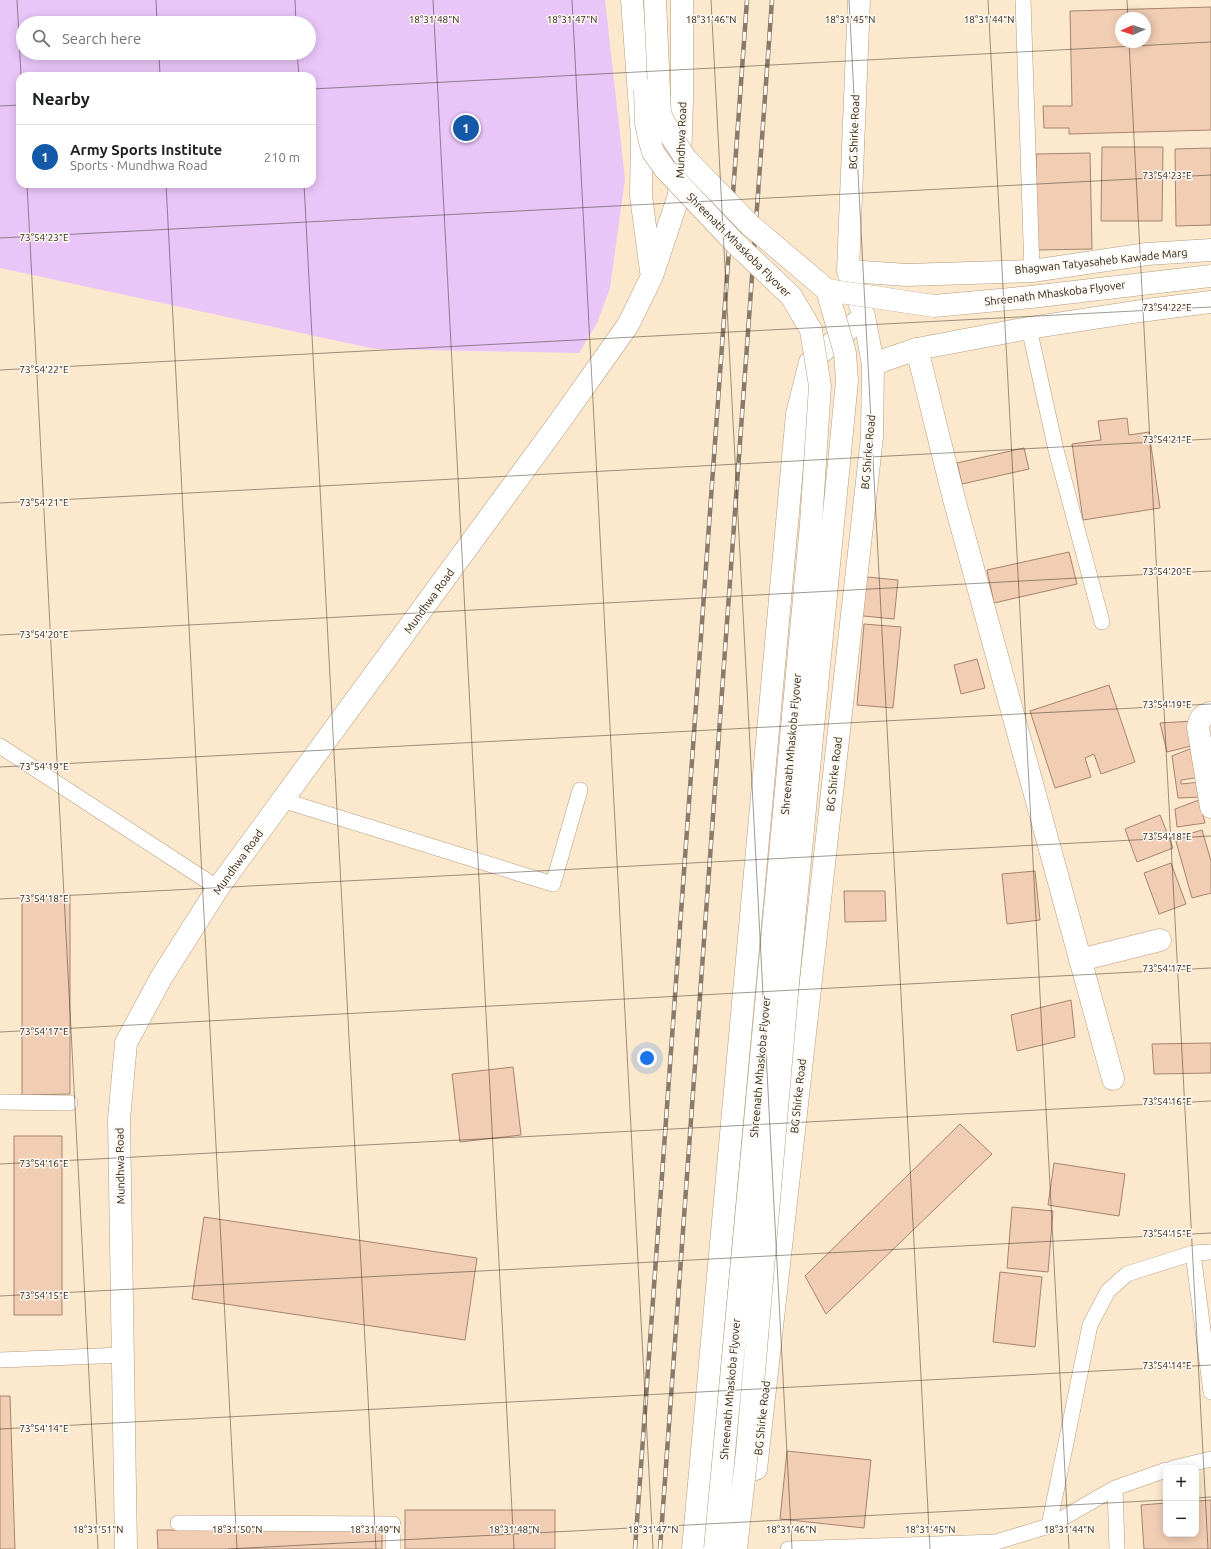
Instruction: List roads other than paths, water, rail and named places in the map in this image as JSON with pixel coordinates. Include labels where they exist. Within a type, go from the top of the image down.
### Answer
[{"type":"main road","points":[[632,0],[642,137],[641,196],[652,276]]},
{"type":"main road","name":"Shreenath Mhaskoba Flyover","points":[[640,0],[644,42],[646,123],[653,152],[665,169],[735,243],[791,296],[811,330],[820,386],[811,524],[715,1549]]},
{"type":"main road","name":"Shreenath Mhaskoba Flyover","points":[[655,0],[660,114],[671,136],[686,159],[749,224],[827,290],[934,306],[1031,297],[1211,276]]},
{"type":"main road","name":"Mundhwa Road","points":[[126,1549],[119,1119],[126,1043],[162,978],[218,888],[560,421],[628,325],[652,276],[679,195],[682,99],[682,0]]},
{"type":"main road","name":"BG Shirke Road","points":[[747,1549],[872,437],[873,364],[864,316],[848,271],[859,0]]},
{"type":"main road","name":"Bhagwan Tatyasaheb Kawade Marg","points":[[848,271],[907,275],[1032,271],[1146,254],[1211,250]]},
{"type":"main road","name":"Shreenath Mhaskoba Flyover","points":[[736,1549],[747,1452],[788,982],[847,381],[845,353],[827,290]]},
{"type":"main road","points":[[873,364],[917,349],[1029,328],[1211,302]]},
{"type":"main road","points":[[693,1549],[797,414],[810,362],[864,316]]},
{"type":"main road","points":[[917,349],[954,499],[1113,1079]]},
{"type":"main road","points":[[1211,713],[1205,714],[1200,719],[1198,727],[1211,807]]},
{"type":"main road","points":[[1080,960],[1160,940]]},
{"type":"lane","points":[[1023,0],[1032,271]]},
{"type":"lane","points":[[1029,328],[1056,450],[1102,622]]},
{"type":"lane","points":[[0,746],[218,888]]},
{"type":"lane","points":[[282,800],[554,884],[580,790]]},
{"type":"lane","points":[[0,1102],[70,1103]]},
{"type":"lane","points":[[1049,1526],[1090,1325],[1108,1292],[1127,1274],[1193,1253],[1211,1252]]},
{"type":"lane","points":[[1193,1253],[1211,1392]]},
{"type":"lane","points":[[0,1360],[123,1355]]},
{"type":"lane","points":[[1186,1465],[1211,1459]]},
{"type":"lane","points":[[788,1549],[996,1542],[1049,1526],[1115,1488],[1163,1471]]},
{"type":"lane","points":[[1115,1488],[1117,1549]]},
{"type":"lane","points":[[178,1523],[393,1524],[393,1549]]},
{"type":"railway","points":[[635,1549],[747,0]]},
{"type":"railway","points":[[660,1549],[772,0]]},
{"type":"place","name":"Army Sports Institute","points":[[466,128]]}]
